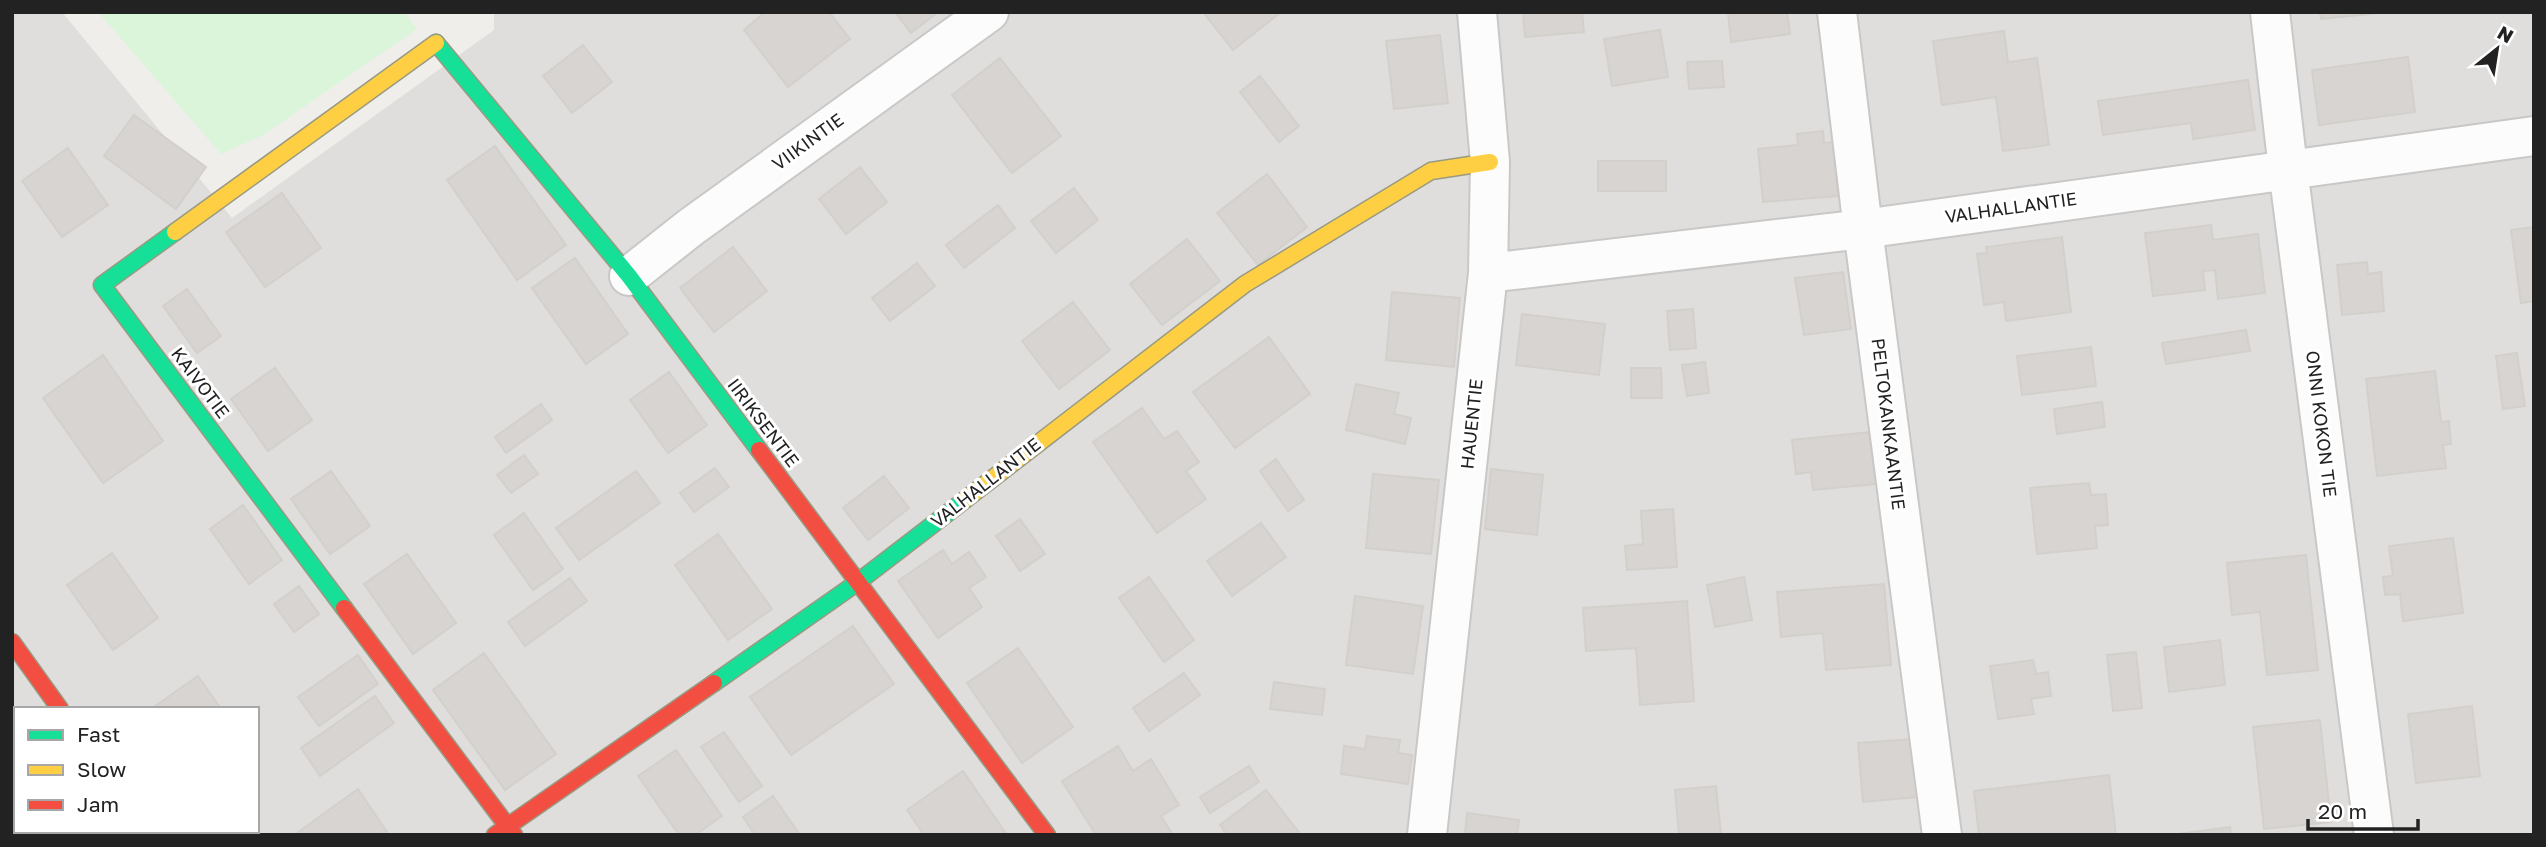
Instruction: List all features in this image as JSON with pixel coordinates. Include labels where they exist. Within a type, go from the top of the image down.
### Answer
[{"type":"street","name":"VIIKINTIE","points":[[629,276],[691,227],[989,12]]},
{"type":"street","name":"HAUENTIE","points":[[1427,835],[1488,273],[1490,162],[1477,12]]},
{"type":"street","name":"PELTOKANKAANTIE","points":[[1838,12],[1863,229],[1942,835]]},
{"type":"street","name":"ONNI KOKON TIE","points":[[2270,12],[2374,835]]},
{"type":"street","name":"IIRIKSENTIE","points":[[437,42],[629,276],[1046,835]]},
{"type":"street","name":"KAIVOTIE","points":[[437,42],[102,285],[506,832]]},
{"type":"street","name":"VALHALLANTIE","points":[[1488,273],[1863,229],[2534,136]]},
{"type":"street","name":"VALHALLANTIE","points":[[506,832],[858,582],[1245,284],[1431,171],[1490,162]]},
{"type":"street","points":[[12,642],[59,707]]},
{"type":"shaded area","points":[[12,12],[62,12],[232,218],[494,30],[494,12],[2534,12],[2534,835],[12,835]]},
{"type":"green space","points":[[98,12],[404,12],[417,29],[263,135],[221,154]]},
{"type":"building","points":[[765,12],[829,12],[850,39],[788,87],[744,30]]},
{"type":"building","points":[[895,12],[938,12],[911,33]]},
{"type":"building","points":[[1203,12],[1281,12],[1233,50]]},
{"type":"building","points":[[1523,12],[1582,12],[1584,32],[1525,37]]},
{"type":"building","points":[[1728,12],[1787,12],[1790,34],[1731,42]]},
{"type":"building","points":[[2320,12],[2380,12],[2380,13],[2321,19]]},
{"type":"building","points":[[1660,30],[1668,77],[1612,86],[1604,39]]},
{"type":"building","points":[[2004,31],[2008,62],[2037,58],[2049,145],[2003,151],[1996,97],[1942,105],[1933,41]]},
{"type":"building","points":[[1440,35],[1448,103],[1394,109],[1386,41]]},
{"type":"building","points":[[583,45],[612,82],[572,113],[543,76]]},
{"type":"building","points":[[2408,57],[2415,112],[2319,125],[2312,70]]},
{"type":"building","points":[[1000,58],[1061,136],[1012,173],[952,95]]},
{"type":"building","points":[[1722,61],[1724,87],[1689,89],[1687,62]]},
{"type":"building","points":[[1260,76],[1299,126],[1279,142],[1240,92]]},
{"type":"building","points":[[2248,80],[2255,130],[2193,139],[2191,123],[2103,135],[2098,101]]},
{"type":"building","points":[[134,115],[206,167],[176,209],[104,156]]},
{"type":"building","points":[[1823,131],[1824,143],[1833,142],[1838,196],[1763,202],[1758,149],[1798,145],[1797,134]]},
{"type":"building","points":[[495,146],[566,245],[517,280],[447,180]]},
{"type":"building","points":[[68,148],[108,205],[62,237],[22,181]]},
{"type":"building","points":[[1598,161],[1666,161],[1666,191],[1598,191]]},
{"type":"building","points":[[860,167],[887,202],[846,234],[819,199]]},
{"type":"building","points":[[1267,174],[1307,227],[1258,265],[1217,213]]},
{"type":"building","points":[[1074,188],[1098,220],[1056,253],[1031,221]]},
{"type":"building","points":[[282,193],[321,248],[265,287],[226,232]]},
{"type":"building","points":[[998,205],[1015,228],[964,268],[946,245]]},
{"type":"building","points":[[2211,225],[2213,240],[2258,234],[2265,293],[2218,299],[2215,270],[2203,271],[2205,290],[2153,296],[2145,233]]},
{"type":"building","points":[[2534,227],[2534,301],[2521,303],[2511,230]]},
{"type":"building","points":[[2062,237],[2071,312],[2006,321],[2004,302],[1984,305],[1977,254],[1987,253],[1986,247]]},
{"type":"building","points":[[1187,239],[1220,281],[1162,325],[1130,284]]},
{"type":"building","points":[[733,247],[767,291],[714,332],[680,288]]},
{"type":"building","points":[[575,258],[628,334],[586,364],[532,288]]},
{"type":"building","points":[[2367,262],[2368,274],[2381,272],[2384,311],[2342,315],[2337,265]]},
{"type":"building","points":[[917,263],[935,286],[890,321],[872,298]]},
{"type":"building","points":[[1843,272],[1851,329],[1804,335],[1795,278]]},
{"type":"building","points":[[187,289],[221,336],[197,353],[163,306]]},
{"type":"building","points":[[1392,292],[1460,298],[1454,367],[1386,360]]},
{"type":"building","points":[[1073,302],[1110,350],[1059,389],[1022,341]]},
{"type":"building","points":[[1693,309],[1696,348],[1670,350],[1667,311]]},
{"type":"building","points":[[1522,314],[1605,324],[1599,375],[1516,365]]},
{"type":"building","points":[[2246,330],[2250,351],[2166,364],[2162,343]]},
{"type":"building","points":[[1269,337],[1310,394],[1235,448],[1193,392]]},
{"type":"building","points":[[2091,347],[2096,386],[2022,395],[2017,356]]},
{"type":"building","points":[[2517,353],[2525,406],[2503,409],[2496,356]]},
{"type":"building","points":[[103,355],[163,441],[103,483],[43,398]]},
{"type":"building","points":[[1705,362],[1709,393],[1687,396],[1682,365]]},
{"type":"building","points":[[275,368],[312,420],[268,451],[231,399]]},
{"type":"building","points":[[1631,368],[1661,368],[1662,398],[1631,398]]},
{"type":"building","points":[[2435,371],[2441,422],[2449,421],[2451,444],[2443,445],[2446,468],[2377,476],[2366,379]]},
{"type":"building","points":[[669,372],[707,425],[668,453],[630,400]]},
{"type":"building","points":[[1356,384],[1399,393],[1394,414],[1411,418],[1405,444],[1346,430]]},
{"type":"building","points":[[2102,402],[2105,427],[2057,434],[2054,409]]},
{"type":"building","points":[[541,404],[552,420],[506,453],[495,437]]},
{"type":"building","points":[[1142,408],[1164,439],[1177,431],[1199,462],[1186,471],[1206,499],[1157,533],[1093,442]]},
{"type":"building","points":[[1870,432],[1876,484],[1813,490],[1811,472],[1796,474],[1792,440]]},
{"type":"building","points":[[524,455],[538,474],[511,493],[497,475]]},
{"type":"building","points":[[1276,459],[1304,500],[1288,511],[1260,471]]},
{"type":"building","points":[[715,468],[729,487],[694,512],[680,493]]},
{"type":"building","points":[[1491,469],[1543,475],[1537,535],[1485,529]]},
{"type":"building","points":[[331,471],[370,526],[330,554],[291,499]]},
{"type":"building","points":[[636,471],[660,503],[579,560],[556,528]]},
{"type":"building","points":[[1373,474],[1439,480],[1431,554],[1366,548]]},
{"type":"building","points":[[884,476],[909,508],[868,540],[843,508]]},
{"type":"building","points":[[2089,483],[2091,495],[2106,494],[2108,525],[2095,526],[2097,548],[2037,554],[2030,488]]},
{"type":"building","points":[[243,505],[282,560],[249,584],[210,529]]},
{"type":"building","points":[[1673,509],[1677,567],[1627,570],[1625,546],[1643,544],[1641,511]]},
{"type":"building","points":[[524,513],[563,569],[533,590],[494,535]]},
{"type":"building","points":[[1020,519],[1045,554],[1020,571],[996,536]]},
{"type":"building","points":[[1261,523],[1286,557],[1232,596],[1207,561]]},
{"type":"building","points":[[718,534],[772,609],[728,640],[675,565]]},
{"type":"building","points":[[2453,538],[2463,613],[2403,621],[2400,594],[2385,595],[2383,577],[2393,576],[2389,546]]},
{"type":"building","points":[[943,550],[952,564],[969,552],[986,577],[969,588],[982,607],[938,638],[898,581]]},
{"type":"building","points":[[112,553],[158,618],[113,650],[67,585]]},
{"type":"building","points":[[407,554],[456,623],[413,654],[364,584]]},
{"type":"building","points":[[2306,555],[2318,670],[2267,675],[2260,612],[2232,615],[2227,563]]},
{"type":"building","points":[[1149,577],[1194,640],[1164,662],[1119,598]]},
{"type":"building","points":[[1744,577],[1752,620],[1715,627],[1707,585]]},
{"type":"building","points":[[570,578],[587,601],[525,646],[508,622]]},
{"type":"building","points":[[1884,584],[1891,665],[1826,670],[1823,633],[1781,637],[1777,592]]},
{"type":"building","points":[[299,586],[319,614],[294,632],[274,604]]},
{"type":"building","points":[[1355,596],[1423,606],[1413,674],[1346,665]]},
{"type":"building","points":[[1687,601],[1694,701],[1640,705],[1636,648],[1586,651],[1583,608]]},
{"type":"building","points":[[853,626],[894,684],[791,755],[750,697]]},
{"type":"building","points":[[2220,640],[2225,685],[2169,692],[2164,647]]},
{"type":"building","points":[[1018,648],[1073,727],[1022,763],[967,683]]},
{"type":"building","points":[[2136,652],[2142,708],[2113,711],[2107,655]]},
{"type":"building","points":[[484,653],[556,754],[505,790],[433,690]]},
{"type":"building","points":[[358,655],[378,684],[319,726],[298,697]]},
{"type":"building","points":[[2033,660],[2036,674],[2048,672],[2051,696],[2031,699],[2034,714],[1998,719],[1990,666]]},
{"type":"building","points":[[1184,673],[1200,695],[1149,731],[1133,708]]},
{"type":"building","points":[[198,676],[220,707],[154,707]]},
{"type":"building","points":[[1274,682],[1325,689],[1322,715],[1270,709]]},
{"type":"building","points":[[375,696],[394,723],[320,776],[301,748]]},
{"type":"building","points":[[2472,706],[2480,776],[2416,783],[2408,714]]},
{"type":"building","points":[[2320,720],[2331,822],[2264,829],[2253,727]]},
{"type":"building","points":[[724,732],[762,786],[739,802],[701,747]]},
{"type":"building","points":[[1367,736],[1400,740],[1398,753],[1412,755],[1408,784],[1341,774],[1344,746],[1365,749]]},
{"type":"building","points":[[1913,739],[1918,797],[1863,802],[1858,743]]},
{"type":"building","points":[[1118,746],[1133,771],[1151,759],[1179,805],[1161,816],[1173,835],[1096,835],[1062,781]]},
{"type":"building","points":[[676,750],[722,816],[695,835],[679,835],[638,776]]},
{"type":"building","points":[[1249,766],[1259,782],[1210,813],[1200,797]]},
{"type":"building","points":[[963,771],[1007,835],[924,835],[907,810]]},
{"type":"building","points":[[2109,775],[2116,835],[1979,835],[1974,791]]},
{"type":"building","points":[[1716,786],[1721,835],[1679,835],[1675,790]]},
{"type":"building","points":[[358,789],[389,835],[298,835],[297,833]]},
{"type":"building","points":[[1266,790],[1301,835],[1227,835],[1220,825]]},
{"type":"building","points":[[773,796],[800,835],[755,835],[743,817]]},
{"type":"building","points":[[1467,813],[1519,820],[1517,835],[1465,835]]},
{"type":"building","points":[[2230,827],[2231,835],[2170,835]]},
{"type":"traffic: fast","points":[[436,43],[629,276],[759,450]]},
{"type":"traffic: fast","points":[[175,232],[102,285],[344,608]]},
{"type":"traffic: fast","points":[[714,683],[858,582],[966,499]]},
{"type":"traffic: slow","points":[[175,232],[436,43]]},
{"type":"traffic: slow","points":[[966,499],[1245,284],[1431,171],[1490,162]]},
{"type":"traffic: jam","points":[[759,450],[1047,835]]},
{"type":"traffic: jam","points":[[344,608],[514,835]]},
{"type":"traffic: jam","points":[[12,642],[59,707]]},
{"type":"traffic: jam","points":[[495,835],[714,683]]}]
